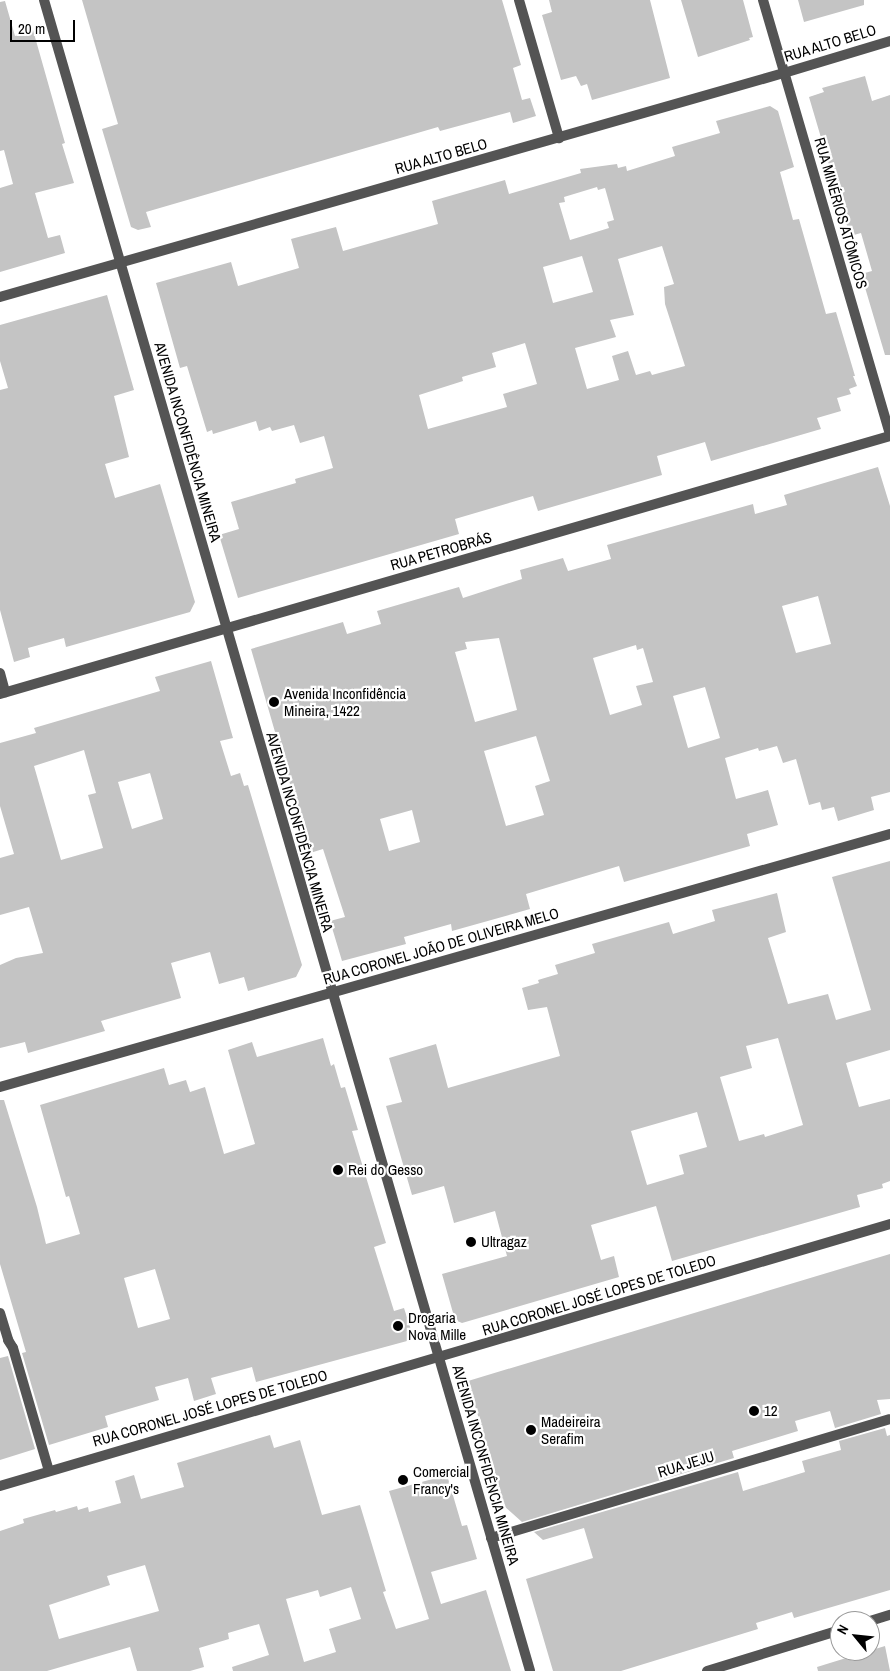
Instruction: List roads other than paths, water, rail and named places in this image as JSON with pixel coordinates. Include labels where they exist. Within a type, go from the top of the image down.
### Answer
[{"type":"street","name":"AVENIDA INCONFIDÊNCIA MINEIRA","points":[[44,0],[331,993],[440,1358],[490,1538],[530,1671]]},
{"type":"street","points":[[519,0],[559,138]]},
{"type":"street","name":"RUA MINÉRIOS ATÔMICOS","points":[[763,0],[890,435]]},
{"type":"street","name":"RUA ALTO BELO","points":[[0,297],[559,138],[784,73],[890,40]]},
{"type":"street","name":"RUA PETROBRÁS","points":[[3,693],[227,630],[890,435]]},
{"type":"street","points":[[0,673],[3,693]]},
{"type":"street","name":"RUA CORONEL JOÃO DE OLIVEIRA MELO","points":[[0,1088],[890,834]]},
{"type":"street","name":"RUA CORONEL JOSÉ LOPES DE TOLEDO","points":[[0,1486],[890,1224]]},
{"type":"street","points":[[0,1313],[8,1340],[13,1348],[49,1471]]},
{"type":"street","name":"RUA JEJU","points":[[490,1538],[890,1419]]},
{"type":"street","points":[[707,1671],[830,1633]]},
{"type":"place","name":"Avenida Inconfidência Mineira, 1422","points":[[274,702]]},
{"type":"place","name":"Rei do Gesso","points":[[338,1170]]},
{"type":"place","name":"Ultragaz","points":[[471,1242]]},
{"type":"place","name":"Drogaria Nova Mille","points":[[398,1326]]},
{"type":"place","name":"12","points":[[754,1411]]},
{"type":"place","name":"Madeireira Serafim","points":[[531,1430]]},
{"type":"place","name":"Comercial Francy's","points":[[403,1480]]}]
